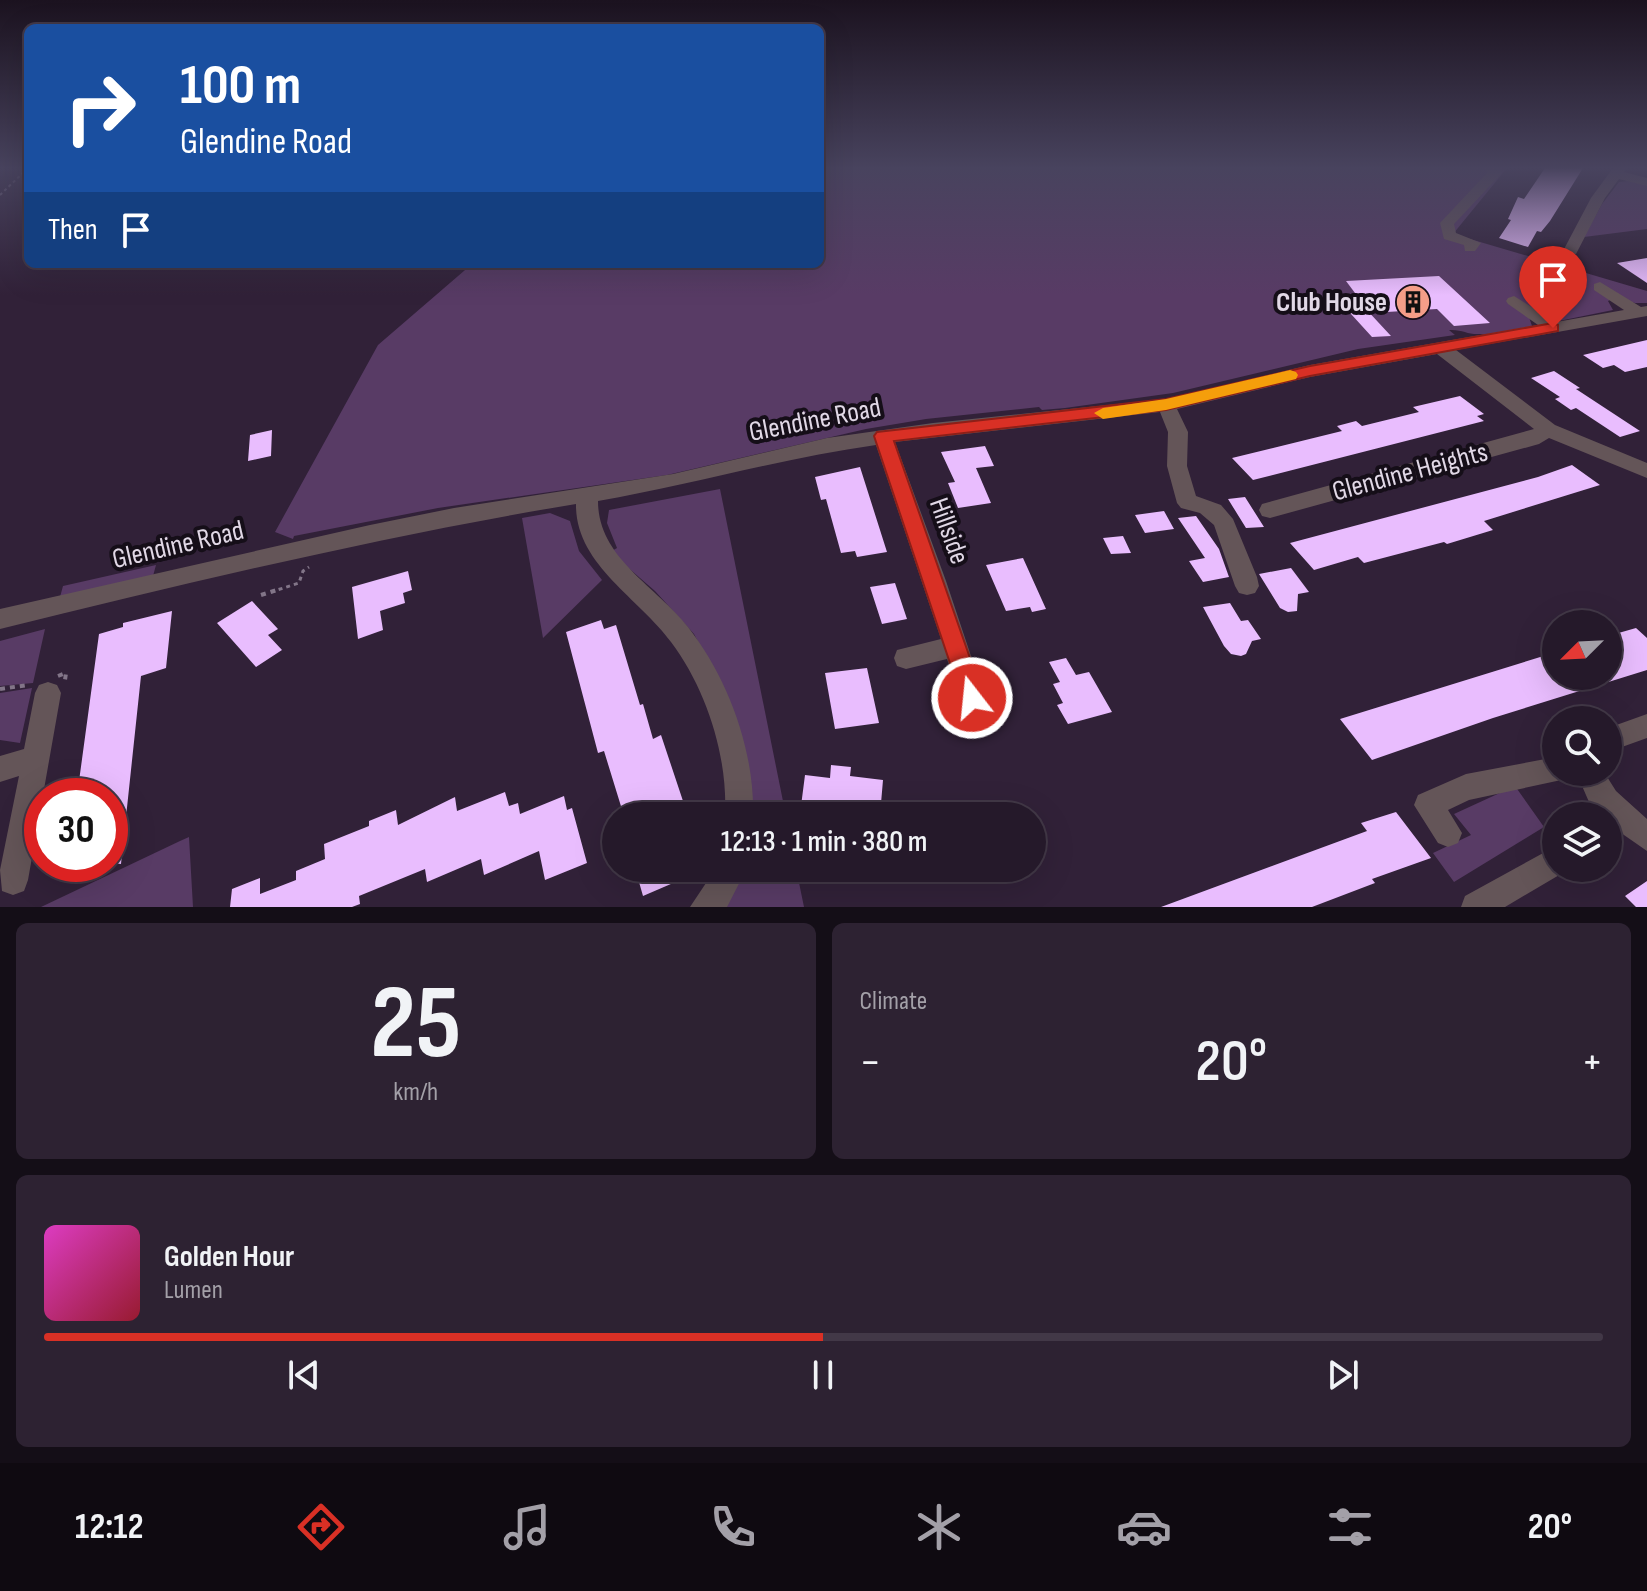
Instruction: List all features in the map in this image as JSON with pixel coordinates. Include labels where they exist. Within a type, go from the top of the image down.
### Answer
[{"type":"street","points":[[1459,210],[1447,223],[1449,236],[1473,243],[1470,248]]},
{"type":"street","points":[[1571,251],[1592,210]]},
{"type":"street","points":[[1600,287],[1643,312]]},
{"type":"street","points":[[1514,301],[1553,328]]},
{"type":"street","name":"Glendine Road","points":[[0,619],[239,561],[454,516],[587,497],[883,436],[1166,405],[1310,371],[1643,312]]},
{"type":"street","points":[[1441,348],[1548,430],[1647,471]]},
{"type":"street","points":[[1166,405],[1178,432],[1177,466],[1188,503],[1200,503],[1215,510],[1223,521],[1231,533],[1231,546],[1244,571],[1247,586]]},
{"type":"street","name":"Glendine Heights","points":[[1270,510],[1532,439],[1548,430]]},
{"type":"street","name":"Hillside","points":[[883,436],[957,646],[972,698]]},
{"type":"street","points":[[587,497],[596,546],[609,565],[655,605],[701,667],[734,755],[738,802]]},
{"type":"street","points":[[906,658],[957,646]]},
{"type":"street","points":[[13,880],[48,693]]},
{"type":"street","points":[[1622,735],[1647,726]]},
{"type":"street","points":[[0,769],[35,759]]},
{"type":"street","points":[[1448,833],[1428,805],[1466,787],[1542,773]]},
{"type":"street","points":[[1622,823],[1647,837]]},
{"type":"street","points":[[1476,907],[1542,869]]},
{"type":"street","points":[[705,907],[714,901],[724,882]]},
{"type":"path","points":[[261,595],[299,583],[303,571],[311,566]]},
{"type":"shaded area","points":[[824,210],[1472,210],[1453,234],[1647,291],[1647,303],[1614,298],[1608,301],[1613,310],[1559,321],[1529,317],[1532,326],[1500,333],[1476,334],[1449,330],[1455,335],[1358,349],[1173,393],[1065,408],[1042,410],[1039,407],[926,419],[866,429],[667,475],[438,508],[294,536],[293,539],[275,532],[378,345],[467,268],[824,268]]},
{"type":"shaded area","points":[[1599,210],[1647,210],[1647,229],[1584,237]]},
{"type":"shaded area","points":[[720,489],[783,802],[746,802],[717,678],[694,634],[655,591],[610,552],[617,548],[607,523],[609,510]]},
{"type":"shaded area","points":[[550,513],[570,521],[579,551],[602,580],[543,638],[522,518]]},
{"type":"shaded area","points":[[156,565],[153,576],[60,597],[63,586]]},
{"type":"shaded area","points":[[45,629],[33,683],[0,686],[0,641]]},
{"type":"shaded area","points":[[32,688],[20,743],[0,740],[0,693]]},
{"type":"shaded area","points":[[1515,786],[1542,828],[1454,882],[1433,853],[1471,835],[1454,814]]},
{"type":"shaded area","points":[[189,837],[193,907],[41,907],[94,882],[128,882],[128,866]]},
{"type":"shaded area","points":[[734,882],[799,882],[804,907],[720,907]]},
{"type":"building","points":[[1512,210],[1557,210],[1541,232],[1537,231],[1528,247],[1499,238],[1511,220],[1508,219]]},
{"type":"building","points":[[1647,258],[1647,283],[1617,263]]},
{"type":"building","name":"Club House","points":[[1439,276],[1490,323],[1454,326],[1437,309],[1370,313],[1346,281]]},
{"type":"building","points":[[1352,294],[1391,336],[1372,337],[1341,303]]},
{"type":"building","points":[[1647,340],[1647,367],[1625,372],[1614,365],[1603,368],[1583,355]]},
{"type":"building","points":[[1554,371],[1640,431],[1620,437],[1576,408],[1571,410],[1555,399],[1560,397],[1531,378]]},
{"type":"building","points":[[1460,396],[1484,414],[1477,416],[1484,421],[1253,480],[1232,458],[1342,431],[1337,426],[1356,421],[1362,426],[1419,412],[1413,407]]},
{"type":"building","points":[[272,430],[271,456],[248,461],[250,435]]},
{"type":"building","points":[[985,446],[994,466],[976,468],[991,503],[958,508],[948,483],[955,482],[941,452]]},
{"type":"building","points":[[1572,465],[1600,485],[1484,521],[1493,530],[1447,544],[1444,542],[1364,563],[1358,557],[1314,570],[1290,543],[1538,477]]},
{"type":"building","points":[[860,467],[887,552],[857,557],[855,551],[841,553],[826,499],[821,500],[815,477]]},
{"type":"building","points":[[1245,497],[1264,527],[1246,528],[1228,499]]},
{"type":"building","points":[[1164,511],[1174,529],[1145,533],[1135,515]]},
{"type":"building","points":[[1196,516],[1219,549],[1229,577],[1203,582],[1189,561],[1205,558],[1178,518]]},
{"type":"building","points":[[1123,536],[1131,553],[1111,554],[1103,538]]},
{"type":"building","points":[[1023,558],[1046,609],[1032,612],[1030,607],[1006,611],[986,565]]},
{"type":"building","points":[[1291,568],[1309,592],[1298,594],[1297,611],[1288,612],[1280,608],[1259,574]]},
{"type":"building","points":[[408,571],[412,590],[403,593],[405,603],[380,611],[383,630],[358,639],[352,587]]},
{"type":"building","points":[[895,583],[907,619],[882,624],[870,587]]},
{"type":"building","points":[[252,601],[278,629],[268,635],[282,650],[256,667],[217,623]]},
{"type":"building","points":[[1230,603],[1241,621],[1248,620],[1261,639],[1252,641],[1246,654],[1241,656],[1231,654],[1224,646],[1203,607]]},
{"type":"building","points":[[172,611],[166,668],[141,676],[128,798],[128,778],[79,778],[99,634],[123,627],[123,623]]},
{"type":"building","points":[[601,620],[604,629],[616,625],[640,705],[643,704],[653,739],[661,735],[683,802],[620,802],[604,751],[598,753],[566,632]]},
{"type":"building","points":[[1636,628],[1647,638],[1647,670],[1622,678],[1622,632]]},
{"type":"building","points":[[1542,656],[1542,690],[1583,690],[1372,760],[1340,719]]},
{"type":"building","points":[[1066,658],[1076,675],[1089,672],[1112,712],[1068,724],[1057,705],[1063,703],[1053,684],[1060,682],[1049,662]]},
{"type":"building","points":[[867,668],[879,723],[835,729],[825,673]]},
{"type":"building","points":[[831,765],[851,767],[850,776],[883,780],[881,802],[802,802],[805,775],[830,778]]},
{"type":"building","points":[[505,792],[509,806],[518,803],[520,814],[564,796],[567,810],[572,808],[587,863],[545,880],[539,851],[484,875],[481,859],[427,882],[425,869],[359,896],[360,904],[352,907],[230,907],[232,889],[260,878],[260,894],[296,880],[296,871],[325,859],[324,844],[369,826],[369,821],[396,810],[398,825],[455,797],[457,811]]},
{"type":"building","points":[[1396,812],[1431,858],[1372,879],[1375,883],[1312,907],[1161,907],[1367,831],[1361,823]]},
{"type":"building","points":[[1647,881],[1647,907],[1636,907],[1625,896]]},
{"type":"building","points":[[639,882],[676,882],[643,896]]},
{"type":"slow traffic","points":[[1103,413],[1166,405],[1290,375]]},
{"type":"place","name":"Club House","points":[[1413,302]]},
{"type":"route","points":[[972,698],[957,646],[883,436],[1166,405],[1310,371],[1553,328]]}]
